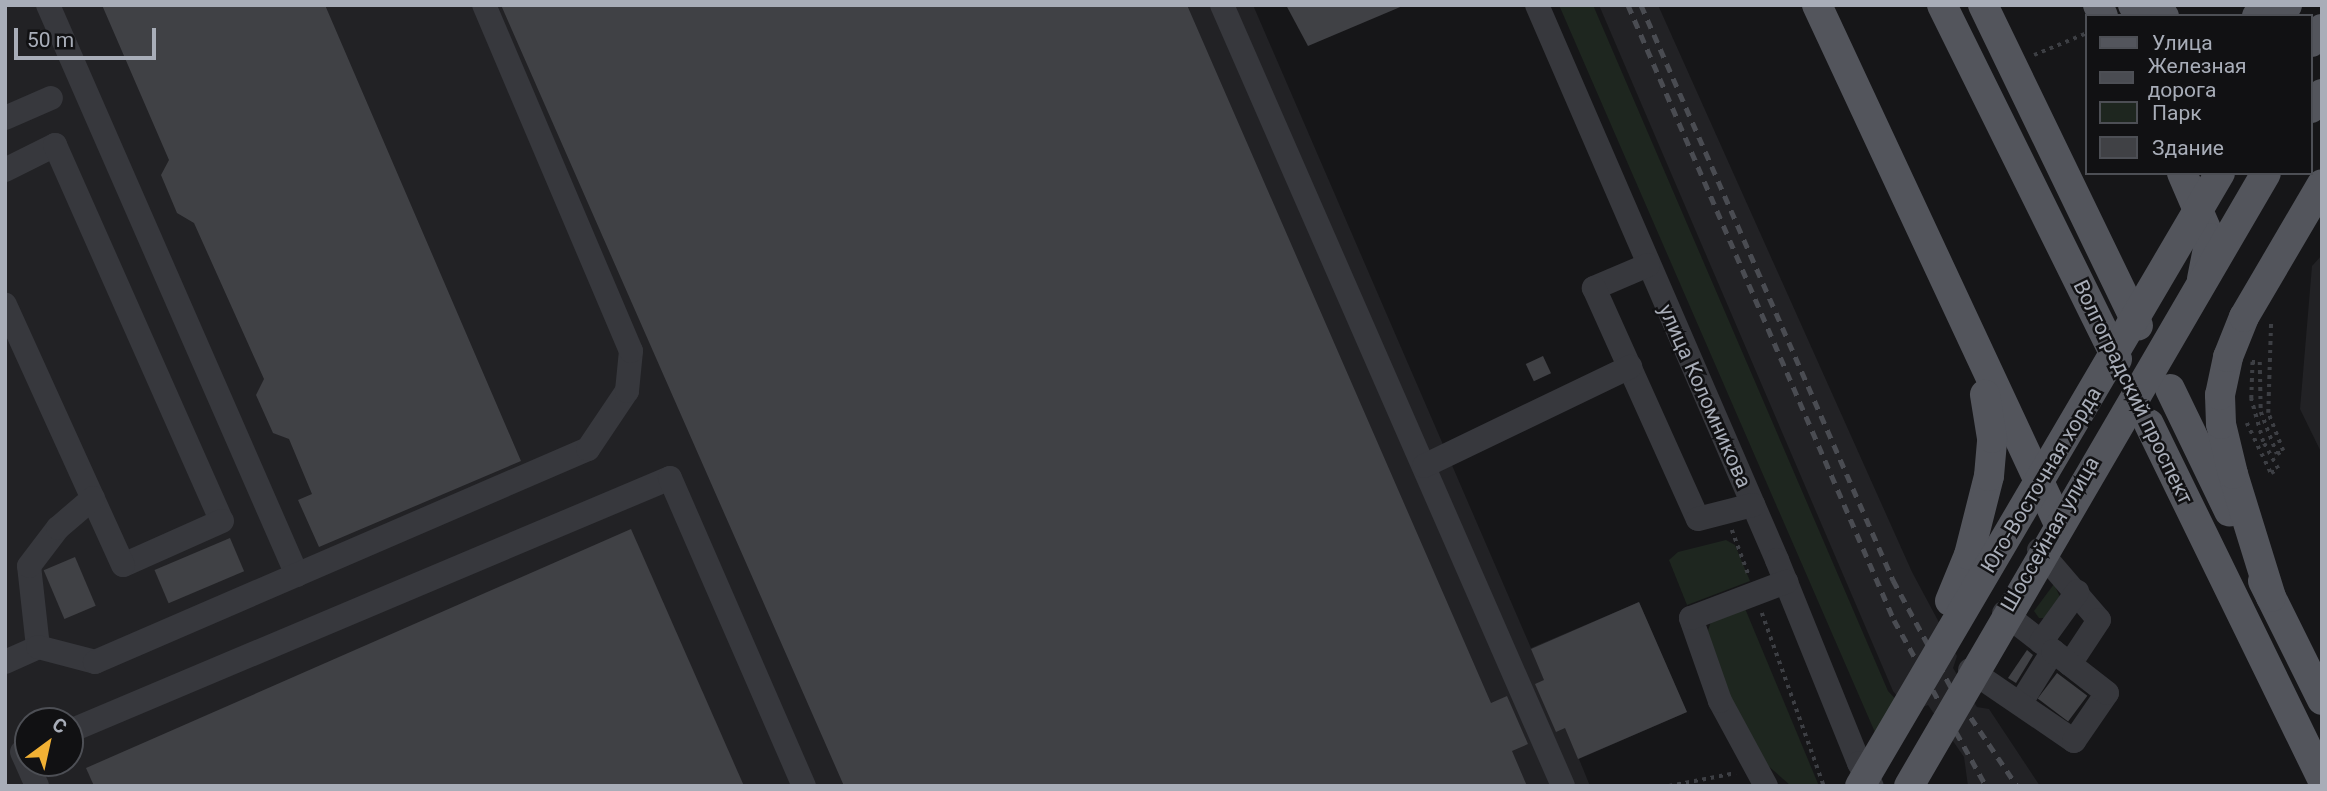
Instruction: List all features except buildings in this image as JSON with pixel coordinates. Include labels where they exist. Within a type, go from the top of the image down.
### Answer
[{"type":"main road","points":[[1800,5],[1969,356],[1985,395],[1992,438],[1981,516],[1969,555],[1912,693]]},
{"type":"main road","points":[[1817,5],[2057,520]]},
{"type":"main road","name":"Волгоградский проспект","points":[[1983,5],[2322,700]]},
{"type":"main road","points":[[2001,5],[2039,120]]},
{"type":"main road","points":[[2133,5],[2158,14]]},
{"type":"main road","points":[[2262,14],[2287,5]]},
{"type":"main road","name":"Волгоградский проспект","points":[[1943,8],[2322,779]]},
{"type":"main road","name":"Шоссейная улица","points":[[1903,786],[2039,550],[2200,283],[2210,238],[2183,175]]},
{"type":"main road","name":"Юго-Восточная хорда","points":[[1860,786],[1912,693],[2082,413],[2219,175]]},
{"type":"main road","name":"Юго-Восточная хорда","points":[[1909,786],[2265,175]]},
{"type":"main road","points":[[2271,597],[2232,419],[2220,395],[2228,356],[2244,317],[2322,184]]},
{"type":"street","points":[[48,5],[297,575]]},
{"type":"street","points":[[5,662],[38,647],[95,662],[588,449],[627,391],[631,352],[484,5]]},
{"type":"street","points":[[1222,5],[1563,786]]},
{"type":"street","name":"улица Коломникова","points":[[1537,5],[1786,582],[1859,763],[1872,786]]},
{"type":"street","points":[[5,118],[51,99]]},
{"type":"street","points":[[5,170],[55,145],[222,521],[123,565],[5,305]]},
{"type":"street","points":[[1648,265],[1594,288],[1698,519],[1752,505]]},
{"type":"street","points":[[1424,466],[1630,367]]},
{"type":"street","points":[[84,726],[670,478],[804,786]]},
{"type":"street","points":[[38,647],[29,566],[58,528],[93,498]]},
{"type":"street","points":[[2039,550],[2099,620],[2055,652]]},
{"type":"street","points":[[1766,785],[1720,701],[1692,618],[1786,582]]},
{"type":"street","points":[[2020,704],[2055,652],[2077,592]]},
{"type":"street","points":[[1966,677],[2020,704],[2074,741],[2107,693],[2004,612]]},
{"type":"path","points":[[2034,55],[2086,33]]},
{"type":"path","points":[[2232,419],[2271,473],[2278,469],[2263,442],[2251,399],[2252,362],[2260,362],[2261,412],[2277,454],[2283,451],[2268,412],[2271,313]]},
{"type":"path","points":[[1726,512],[1824,786]]},
{"type":"path","points":[[1669,786],[1721,773],[1742,774],[1766,785]]},
{"type":"shaded area","points":[[5,5],[1253,5],[1531,648],[1639,602],[1687,712],[1579,759],[1590,786],[5,786]]},
{"type":"shaded area","points":[[1599,5],[1658,5],[1912,572],[1957,656],[1953,668],[1977,707],[1989,709],[2040,786],[1968,786],[1964,757],[1928,705],[1910,712],[1893,691]]},
{"type":"shaded area","points":[[2322,255],[2322,454],[2300,409],[2312,266]]},
{"type":"green space","points":[[1559,5],[1593,5],[1888,691],[1902,706],[1877,737]]},
{"type":"green space","points":[[1726,540],[1735,545],[1750,581],[1687,605],[1669,560],[1678,552]]},
{"type":"green space","points":[[2054,584],[2060,597],[2048,618],[2039,618],[2034,611]]},
{"type":"green space","points":[[1744,606],[1819,786],[1791,786],[1756,755],[1749,741],[1706,637],[1712,618]]},
{"type":"railway","points":[[1628,5],[1894,620],[1986,786]]},
{"type":"railway","points":[[1641,5],[1893,580],[1953,691],[2017,786]]}]
